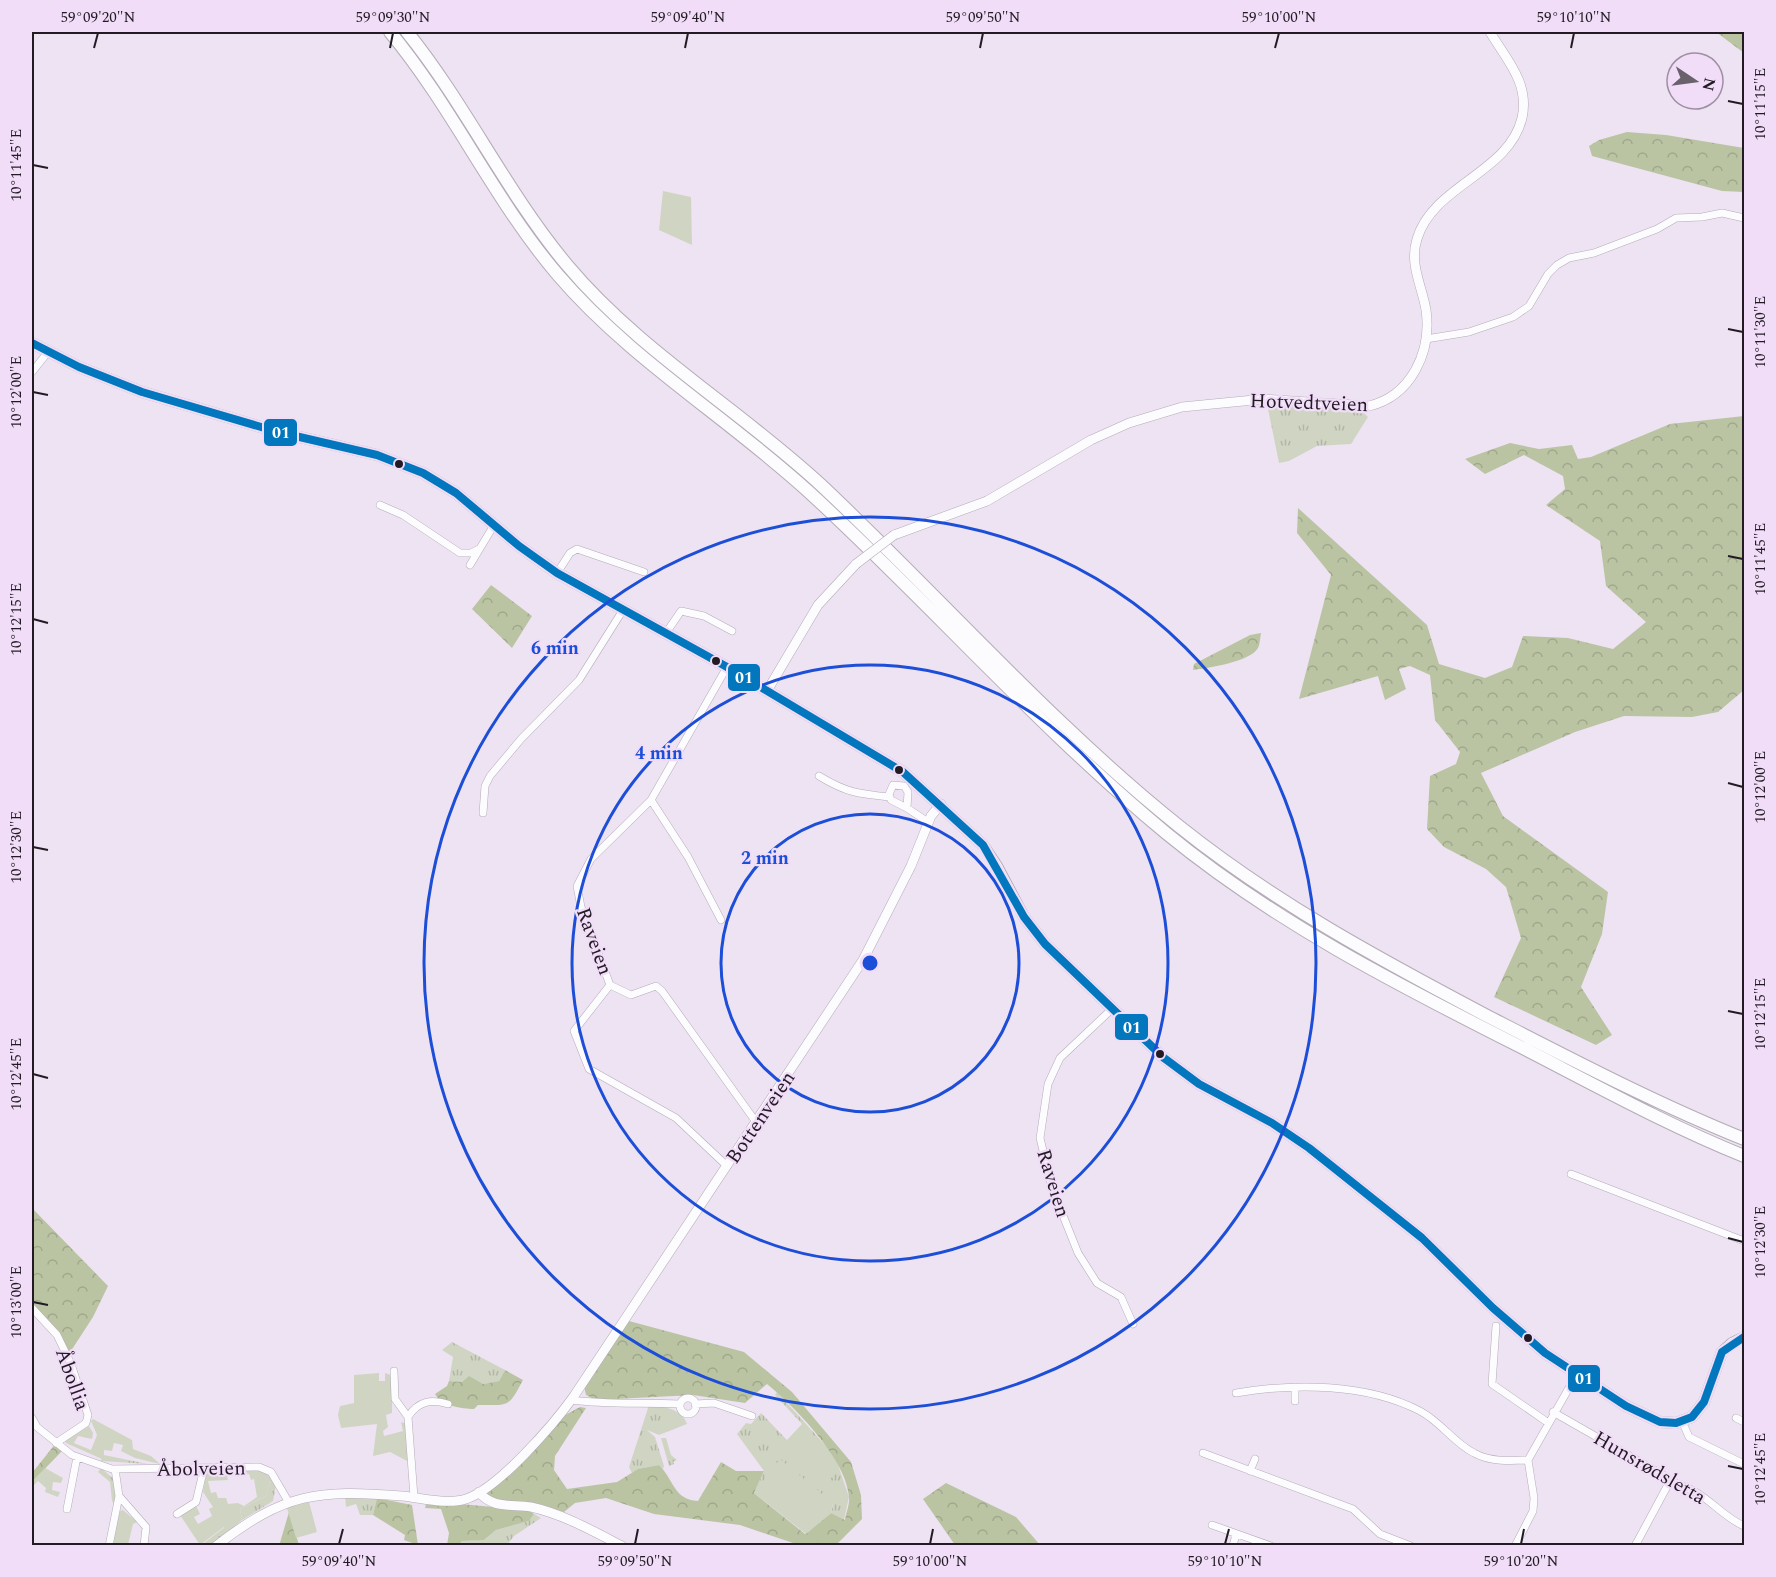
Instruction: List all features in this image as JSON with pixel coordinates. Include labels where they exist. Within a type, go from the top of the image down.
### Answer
[{"type":"highway","points":[[390,32],[435,90],[540,252],[591,311],[625,342],[783,469],[1057,735],[1170,836],[1257,900],[1365,966],[1634,1106],[1744,1156]]},
{"type":"highway","points":[[407,32],[458,100],[550,244],[600,302],[633,332],[792,459],[1102,760],[1178,826],[1272,894],[1380,959],[1589,1068],[1744,1139]]},
{"type":"main road","name":"Hotvedtveien","points":[[767,691],[818,605],[856,564],[894,535],[987,501],[1091,440],[1129,423],[1170,411],[1242,400],[1280,400],[1359,407],[1386,401],[1403,389],[1412,378],[1426,339],[1426,315],[1414,259],[1418,234],[1435,208],[1506,148],[1522,117],[1523,99],[1517,74],[1490,32]]},
{"type":"main road","points":[[32,343],[99,376],[175,402],[407,465],[447,487],[557,573],[727,667],[889,762],[941,804],[988,852],[1036,934],[1182,1072],[1290,1134],[1346,1175],[1422,1238],[1492,1308],[1537,1344],[1635,1410],[1660,1422],[1682,1421],[1697,1412],[1704,1402],[1722,1352],[1732,1342],[1744,1337]]},
{"type":"main road","name":"Bottenveien","points":[[479,1492],[539,1439],[571,1400],[873,944],[911,866],[928,822],[941,804]]},
{"type":"main road","points":[[216,1545],[244,1524],[285,1502],[309,1496],[346,1492],[455,1501],[464,1500],[479,1492],[493,1503],[533,1508],[550,1513],[622,1545]]},
{"type":"street","points":[[1426,339],[1469,332],[1513,317],[1529,306],[1548,274],[1569,258],[1594,253],[1657,229],[1676,218],[1722,213],[1744,218]]},
{"type":"street","points":[[32,372],[48,352]]},
{"type":"street","points":[[380,505],[403,515],[460,553],[471,553],[479,549]]},
{"type":"street","points":[[471,565],[494,525]]},
{"type":"street","points":[[557,573],[570,553],[577,549],[644,572]]},
{"type":"street","points":[[483,813],[485,786],[490,776],[521,739],[579,680],[623,610]]},
{"type":"street","points":[[666,633],[681,611],[704,615],[732,631]]},
{"type":"street","name":"Raveien","points":[[727,667],[651,800],[591,860],[577,886],[581,907],[610,985],[574,1031],[589,1069],[676,1118],[727,1166]]},
{"type":"street","points":[[819,776],[852,793],[874,798],[890,797],[928,822]]},
{"type":"street","points":[[890,797],[890,789],[893,785],[904,786],[908,792],[907,808]]},
{"type":"street","points":[[651,800],[688,857],[721,920]]},
{"type":"street","points":[[610,985],[631,995],[656,986],[662,991],[756,1122]]},
{"type":"street","name":"Raveien","points":[[1113,1008],[1060,1058],[1048,1084],[1040,1138],[1052,1188],[1078,1253],[1097,1283],[1121,1297],[1134,1324]]},
{"type":"street","points":[[1570,1174],[1744,1241]]},
{"type":"street","name":"Åbollia","points":[[32,1308],[57,1335],[71,1364],[88,1415],[86,1423],[56,1443]]},
{"type":"street","points":[[1496,1326],[1492,1384],[1547,1422]]},
{"type":"street","points":[[394,1371],[395,1399],[408,1417],[414,1497]]},
{"type":"street","points":[[1515,1545],[1533,1511],[1534,1498],[1528,1460],[1547,1422],[1577,1372]]},
{"type":"street","points":[[1236,1393],[1295,1387],[1361,1393],[1403,1404],[1431,1417],[1474,1453],[1497,1460],[1528,1460]]},
{"type":"street","points":[[1295,1387],[1295,1401]]},
{"type":"street","points":[[571,1400],[592,1403],[638,1401],[680,1404],[687,1399],[695,1404],[714,1403],[752,1416]]},
{"type":"street","points":[[408,1417],[413,1409],[427,1401],[448,1404]]},
{"type":"street","points":[[680,1404],[682,1412],[687,1414],[694,1411],[695,1404]]},
{"type":"street","name":"Hunsrødsletta","points":[[1553,1412],[1670,1481],[1694,1491],[1710,1501],[1732,1521],[1744,1526]]},
{"type":"street","name":"Åbolveien","points":[[32,1418],[38,1427],[56,1443],[77,1457],[115,1469],[259,1467],[271,1472],[285,1502]]},
{"type":"street","points":[[1736,1418],[1744,1422]]},
{"type":"street","points":[[1682,1421],[1689,1437],[1744,1464]]},
{"type":"street","points":[[1203,1453],[1353,1509],[1380,1534],[1412,1545]]},
{"type":"street","points":[[67,1509],[77,1457]]},
{"type":"street","points":[[1250,1471],[1254,1459]]},
{"type":"street","points":[[177,1514],[196,1502],[204,1468]]},
{"type":"street","points":[[109,1545],[119,1496],[115,1469]]},
{"type":"street","points":[[1635,1545],[1670,1481]]},
{"type":"street","points":[[119,1496],[146,1527],[144,1545]]},
{"type":"street","points":[[1212,1525],[1271,1545]]},
{"type":"street","points":[[1233,1545],[1236,1534]]},
{"type":"green space","points":[[1716,32],[1744,32],[1744,53]]},
{"type":"green space","points":[[1627,132],[1666,135],[1744,148],[1744,192],[1722,191],[1592,156],[1589,146],[1599,140]]},
{"type":"green space","points":[[663,191],[691,197],[692,245],[659,230]]},
{"type":"green space","points":[[1271,402],[1364,413],[1368,417],[1351,444],[1317,446],[1289,461],[1279,463],[1268,409]]},
{"type":"green space","points":[[1744,416],[1744,690],[1718,712],[1692,717],[1624,716],[1575,732],[1481,773],[1503,816],[1608,892],[1602,934],[1581,987],[1612,1035],[1596,1045],[1494,997],[1521,938],[1506,887],[1486,869],[1444,847],[1427,829],[1430,776],[1456,764],[1460,752],[1435,720],[1430,675],[1410,666],[1399,669],[1406,689],[1385,700],[1378,676],[1299,699],[1331,575],[1297,533],[1298,508],[1427,625],[1439,664],[1485,678],[1512,667],[1523,636],[1568,638],[1613,649],[1646,622],[1606,586],[1600,541],[1546,505],[1565,489],[1563,476],[1524,455],[1485,474],[1465,459],[1510,443],[1539,449],[1572,445],[1578,459],[1591,457],[1670,424]]},
{"type":"green space","points":[[491,585],[532,616],[512,648],[472,609]]},
{"type":"green space","points":[[1261,633],[1258,648],[1247,657],[1228,664],[1193,670],[1194,664],[1250,635]]},
{"type":"green space","points":[[32,1208],[108,1286],[93,1317],[67,1357],[57,1335],[32,1308]]},
{"type":"green space","points":[[629,1321],[744,1352],[792,1392],[851,1462],[861,1495],[862,1519],[836,1545],[799,1545],[740,1525],[654,1514],[606,1498],[575,1503],[564,1512],[497,1504],[480,1492],[556,1420],[580,1407],[586,1408],[555,1456],[554,1470],[567,1489],[617,1482],[638,1469],[659,1465],[679,1493],[690,1500],[698,1501],[721,1462],[736,1471],[764,1471],[754,1493],[805,1534],[831,1513],[845,1520],[849,1497],[846,1482],[839,1467],[804,1420],[767,1384],[745,1403],[693,1395],[596,1400],[586,1395],[584,1386]]},
{"type":"green space","points":[[452,1342],[505,1370],[499,1381],[483,1384],[449,1381],[453,1357],[442,1350]]},
{"type":"green space","points":[[505,1370],[523,1380],[507,1403],[478,1405],[474,1409],[464,1408],[446,1404],[435,1394],[447,1386],[449,1381],[462,1382],[469,1376],[483,1384],[499,1381]]},
{"type":"green space","points":[[379,1373],[379,1381],[385,1381],[385,1373],[391,1375],[392,1378],[392,1413],[386,1415],[388,1427],[383,1431],[384,1436],[403,1431],[401,1422],[407,1424],[409,1462],[390,1452],[373,1456],[377,1424],[341,1428],[338,1415],[340,1406],[354,1403],[354,1375]]},
{"type":"green space","points":[[777,1392],[835,1456],[849,1497],[844,1520],[831,1513],[833,1503],[754,1493],[764,1471],[737,1434],[746,1423],[751,1424],[761,1413],[787,1440],[802,1424],[775,1395]]},
{"type":"green space","points":[[649,1405],[666,1407],[676,1412],[685,1419],[687,1424],[659,1435],[647,1430],[655,1437],[663,1469],[659,1465],[639,1469],[632,1473],[629,1467]]},
{"type":"green space","points":[[93,1419],[132,1440],[133,1449],[151,1456],[160,1464],[135,1458],[121,1451],[123,1445],[114,1443],[112,1451],[104,1450],[102,1459],[66,1443],[65,1441],[89,1426],[93,1433],[92,1439],[78,1436],[74,1443],[91,1450],[97,1435],[91,1421]]},
{"type":"green space","points":[[805,1429],[825,1450],[835,1473],[824,1488],[782,1456]]},
{"type":"green space","points":[[661,1438],[666,1438],[671,1455],[677,1460],[669,1466]]},
{"type":"green space","points":[[56,1443],[64,1449],[32,1482],[32,1473]]},
{"type":"green space","points":[[104,1449],[104,1455],[148,1464],[101,1461]]},
{"type":"green space","points":[[780,1459],[833,1503],[831,1513],[806,1534],[754,1493]]},
{"type":"green space","points":[[45,1468],[63,1478],[61,1483],[53,1482],[52,1490],[60,1492],[58,1497],[45,1492],[46,1488],[38,1481],[32,1487],[32,1482]]},
{"type":"green space","points":[[101,1468],[115,1480],[115,1505],[112,1501],[110,1482],[98,1472]]},
{"type":"green space","points":[[225,1468],[228,1480],[208,1481],[211,1493],[216,1492],[218,1498],[226,1498],[228,1504],[238,1503],[244,1506],[257,1497],[254,1479],[251,1480],[249,1474],[237,1477],[236,1470],[251,1469],[263,1471],[271,1477],[266,1496],[240,1509],[242,1520],[228,1532],[224,1527],[200,1545],[180,1515],[196,1506],[200,1514],[194,1517],[198,1524],[212,1516],[209,1509],[213,1507],[203,1492],[207,1470]]},
{"type":"green space","points":[[271,1477],[276,1485],[273,1501],[242,1520],[240,1509],[266,1496]]},
{"type":"green space","points":[[946,1483],[1016,1517],[1040,1545],[955,1545],[923,1499]]},
{"type":"green space","points":[[345,1496],[377,1498],[373,1515],[360,1515],[356,1504],[346,1507]]},
{"type":"green space","points":[[377,1498],[412,1505],[418,1545],[404,1540],[405,1535],[373,1515]]},
{"type":"green space","points":[[427,1501],[528,1510],[534,1514],[529,1521],[496,1530],[484,1540],[462,1541],[459,1545],[447,1545],[449,1533],[441,1509],[425,1508]]},
{"type":"green space","points":[[309,1502],[317,1532],[296,1538],[287,1508]]},
{"type":"green space","points":[[123,1510],[137,1522],[133,1524],[128,1545],[112,1546],[120,1511]]},
{"type":"green space","points":[[289,1512],[299,1545],[279,1546]]},
{"type":"green space","points":[[534,1514],[541,1518],[514,1536],[507,1545],[459,1546],[462,1541],[484,1540],[496,1530],[529,1521]]},
{"type":"green space","points":[[225,1527],[228,1532],[211,1545],[204,1543]]},
{"type":"transit line","name":"01","points":[[32,343],[79,367],[142,392],[278,432],[377,455],[423,473],[456,493],[519,546],[557,573],[727,667],[903,772],[983,845],[1024,917],[1045,944],[1164,1058],[1199,1084],[1272,1123],[1309,1148],[1422,1238],[1493,1308],[1545,1353],[1626,1406],[1660,1422],[1676,1423],[1692,1417],[1704,1402],[1722,1352],[1744,1337]]}]
